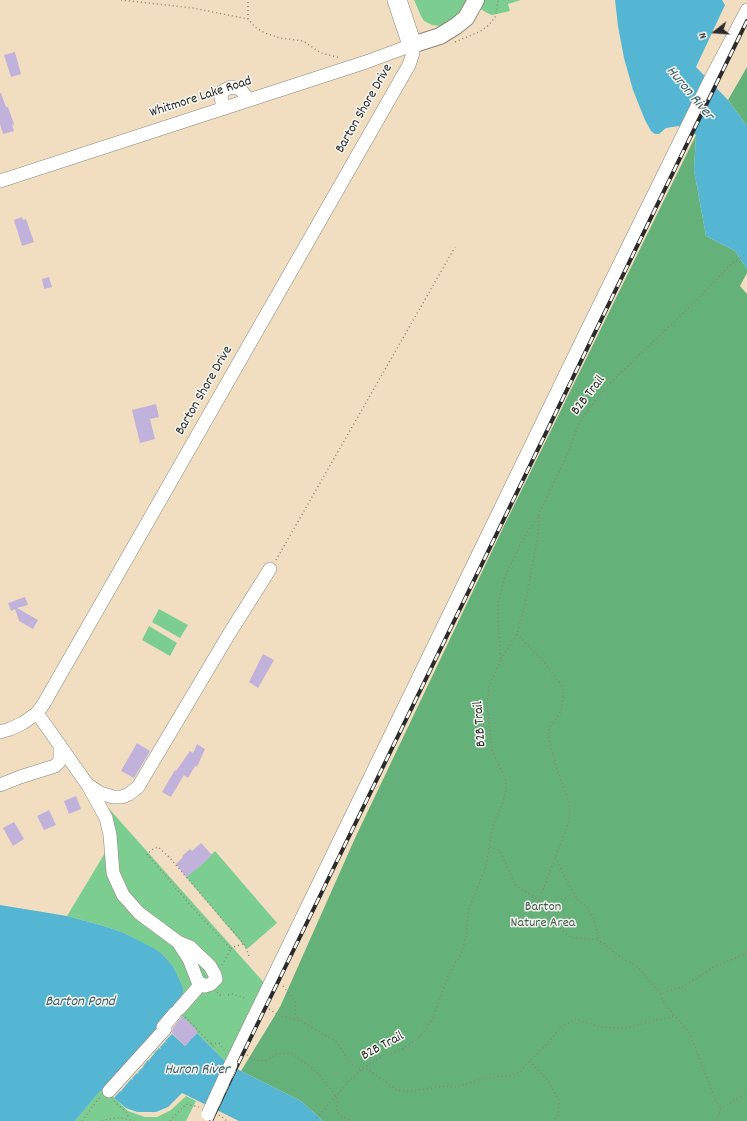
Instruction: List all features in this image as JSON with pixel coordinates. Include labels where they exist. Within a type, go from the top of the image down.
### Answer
[{"type":"highway","points":[[397,0],[417,44]]},
{"type":"highway","points":[[407,0],[417,44]]},
{"type":"main road","points":[[417,44],[440,36],[456,26],[466,18],[476,0]]},
{"type":"street","points":[[206,1118],[237,1051],[685,131],[747,10]]},
{"type":"street","name":"Whitmore Lake Road","points":[[0,181],[417,44]]},
{"type":"street","name":"Barton Shore Drive","points":[[0,732],[23,723],[43,705],[409,65],[417,44]]},
{"type":"street","points":[[87,784],[100,793],[113,797],[126,796],[137,788],[270,569]]},
{"type":"street","points":[[37,712],[87,784],[106,818],[110,835],[113,872],[123,895],[139,913],[178,942],[190,947],[200,955],[210,966],[215,975],[216,979],[211,984],[205,986],[196,979],[189,959],[178,942]]},
{"type":"street","points":[[55,766],[60,758],[60,745]]},
{"type":"street","points":[[0,785],[55,766],[79,772]]},
{"type":"street","points":[[108,1094],[165,1028],[163,1027],[179,1013],[201,984]]},
{"type":"path","points":[[121,0],[192,8],[248,18]]},
{"type":"path","points":[[248,0],[248,18],[255,27],[265,33],[280,38],[303,42],[321,53],[343,58]]},
{"type":"path","points":[[270,569],[456,247]]},
{"type":"path","name":"B2B Trail","points":[[314,1121],[361,1070],[372,1062],[401,1050],[416,1040],[433,1018],[448,976],[462,952],[466,936],[469,908],[486,866],[492,828],[503,802],[506,790],[506,781],[492,750],[487,704],[489,686],[501,660],[498,602],[505,577],[522,541],[539,514],[567,455],[578,426],[587,411],[608,385],[697,300],[732,264],[747,254]]},
{"type":"path","points":[[501,660],[517,634],[527,595],[538,536],[539,514]]},
{"type":"path","points":[[517,634],[545,664],[562,686],[564,692],[561,711],[549,730],[548,736],[556,766],[569,802],[570,819],[538,900]]},
{"type":"path","points":[[489,846],[500,851],[516,886],[538,900],[543,910],[559,928],[572,938],[594,939],[599,941],[617,955],[637,966],[661,994],[664,1003],[690,1034],[715,1099],[721,1108]]},
{"type":"path","points":[[231,949],[192,907],[147,854],[153,848],[158,847],[169,857],[244,944],[250,958]]},
{"type":"path","points":[[556,857],[565,878],[578,900],[588,908],[595,923],[599,941]]},
{"type":"path","points":[[215,975],[231,949],[237,945],[244,944]]},
{"type":"path","points":[[661,994],[684,986],[712,968],[747,953]]},
{"type":"path","points":[[283,986],[295,1001],[295,1015],[301,1021],[338,1044],[350,1063],[361,1070],[368,1069],[397,1090],[411,1091],[446,1086],[457,1087],[477,1080],[521,1072],[562,1026],[575,1019],[601,1027],[626,1028],[674,1016]]},
{"type":"path","points":[[228,994],[244,998]]},
{"type":"path","points":[[179,1013],[214,1047]]},
{"type":"path","points":[[282,1016],[301,1021]]},
{"type":"path","points":[[212,1044],[219,1043],[229,1056],[233,1050],[244,1052],[259,1061],[265,1061],[277,1054],[287,1053],[294,1055],[314,1069],[336,1096],[338,1101],[336,1109],[339,1114],[350,1121]]},
{"type":"path","points":[[530,1061],[548,1081],[559,1101],[558,1116],[552,1121]]},
{"type":"path","points":[[717,1121],[721,1108],[747,1093]]},
{"type":"path","points":[[82,1121],[90,1109],[108,1094],[126,1112],[129,1119]]},
{"type":"path","points":[[102,1121],[115,1118],[135,1121]]},
{"type":"green space","points":[[414,0],[521,0],[508,4],[510,11],[492,15],[470,2],[464,11],[444,25],[440,26],[432,25],[424,21]]},
{"type":"green space","points":[[747,67],[747,126],[728,100]]},
{"type":"green space","name":"Barton Nature Area","points":[[696,135],[694,170],[706,236],[735,251],[747,269],[747,273],[740,286],[747,294],[747,1121],[323,1121],[301,1101],[241,1071],[280,1007],[356,836],[502,530]]},
{"type":"green space","points":[[159,609],[188,625],[180,638],[152,622]]},
{"type":"green space","points":[[149,626],[177,643],[170,656],[142,640]]},
{"type":"green space","points":[[87,784],[267,986],[227,1063],[197,1033],[196,1030],[171,1008],[176,1002],[182,985],[173,966],[163,955],[124,933],[67,916],[111,843]]},
{"type":"green space","points":[[215,851],[277,923],[247,949],[186,877]]},
{"type":"green space","points":[[100,1091],[107,1091],[128,1111],[145,1117],[157,1117],[171,1110],[186,1096],[196,1101],[186,1121],[75,1121]]},
{"type":"water","name":"Huron River","points":[[615,0],[722,0],[725,5],[696,67],[728,100],[747,126],[747,269],[735,251],[706,236],[694,170],[696,135],[679,126],[666,128],[659,134],[655,134],[651,131],[645,120],[633,90],[624,58]]},
{"type":"water","name":"Barton Pond","points":[[0,905],[67,916],[124,933],[155,949],[163,955],[173,966],[182,985],[182,997],[172,1007],[172,1010],[107,1091],[100,1091],[75,1121],[0,1121]]},
{"type":"water","name":"Huron River","points":[[197,1033],[229,1065],[301,1101],[323,1121],[239,1121],[182,1093],[168,1107],[156,1112],[137,1112],[126,1108],[114,1098],[120,1091],[122,1092],[121,1091],[131,1079],[133,1080],[132,1078],[137,1073],[139,1074],[138,1072],[143,1067],[144,1068],[143,1066],[148,1060],[150,1062],[149,1060],[154,1054],[155,1055],[154,1053],[159,1048],[161,1049],[160,1047],[165,1042],[167,1043],[165,1041],[172,1034],[185,1046]]},
{"type":"building","points":[[15,52],[21,74],[11,77],[4,55]]},
{"type":"building","points":[[0,93],[6,107],[8,107],[14,124],[12,125],[14,131],[3,134],[0,124]]},
{"type":"building","points":[[22,217],[23,220],[26,219],[34,242],[22,246],[14,220]]},
{"type":"building","points":[[49,277],[52,287],[44,289],[42,279]]},
{"type":"building","points":[[156,404],[159,417],[150,419],[155,439],[140,443],[132,410]]},
{"type":"building","points":[[25,597],[28,605],[17,608],[38,620],[33,629],[19,621],[15,609],[11,611],[8,603]]},
{"type":"building","points":[[263,654],[274,660],[258,688],[249,682]]},
{"type":"building","points":[[137,743],[150,751],[134,778],[121,771]]},
{"type":"building","points":[[197,744],[205,749],[197,767],[195,766],[188,778],[184,775],[171,797],[162,792],[175,770],[176,771],[190,751],[193,753]]},
{"type":"building","points":[[76,796],[81,809],[69,814],[64,801]]},
{"type":"building","points":[[49,810],[56,825],[44,830],[37,816]]},
{"type":"building","points":[[14,822],[24,839],[13,846],[3,828]]},
{"type":"building","points":[[201,843],[212,855],[186,877],[176,864],[190,849],[192,851]]},
{"type":"building","points":[[182,1016],[197,1030],[197,1033],[185,1046],[172,1033],[173,1028]]},
{"type":"railway","points":[[211,1121],[747,21]]}]
